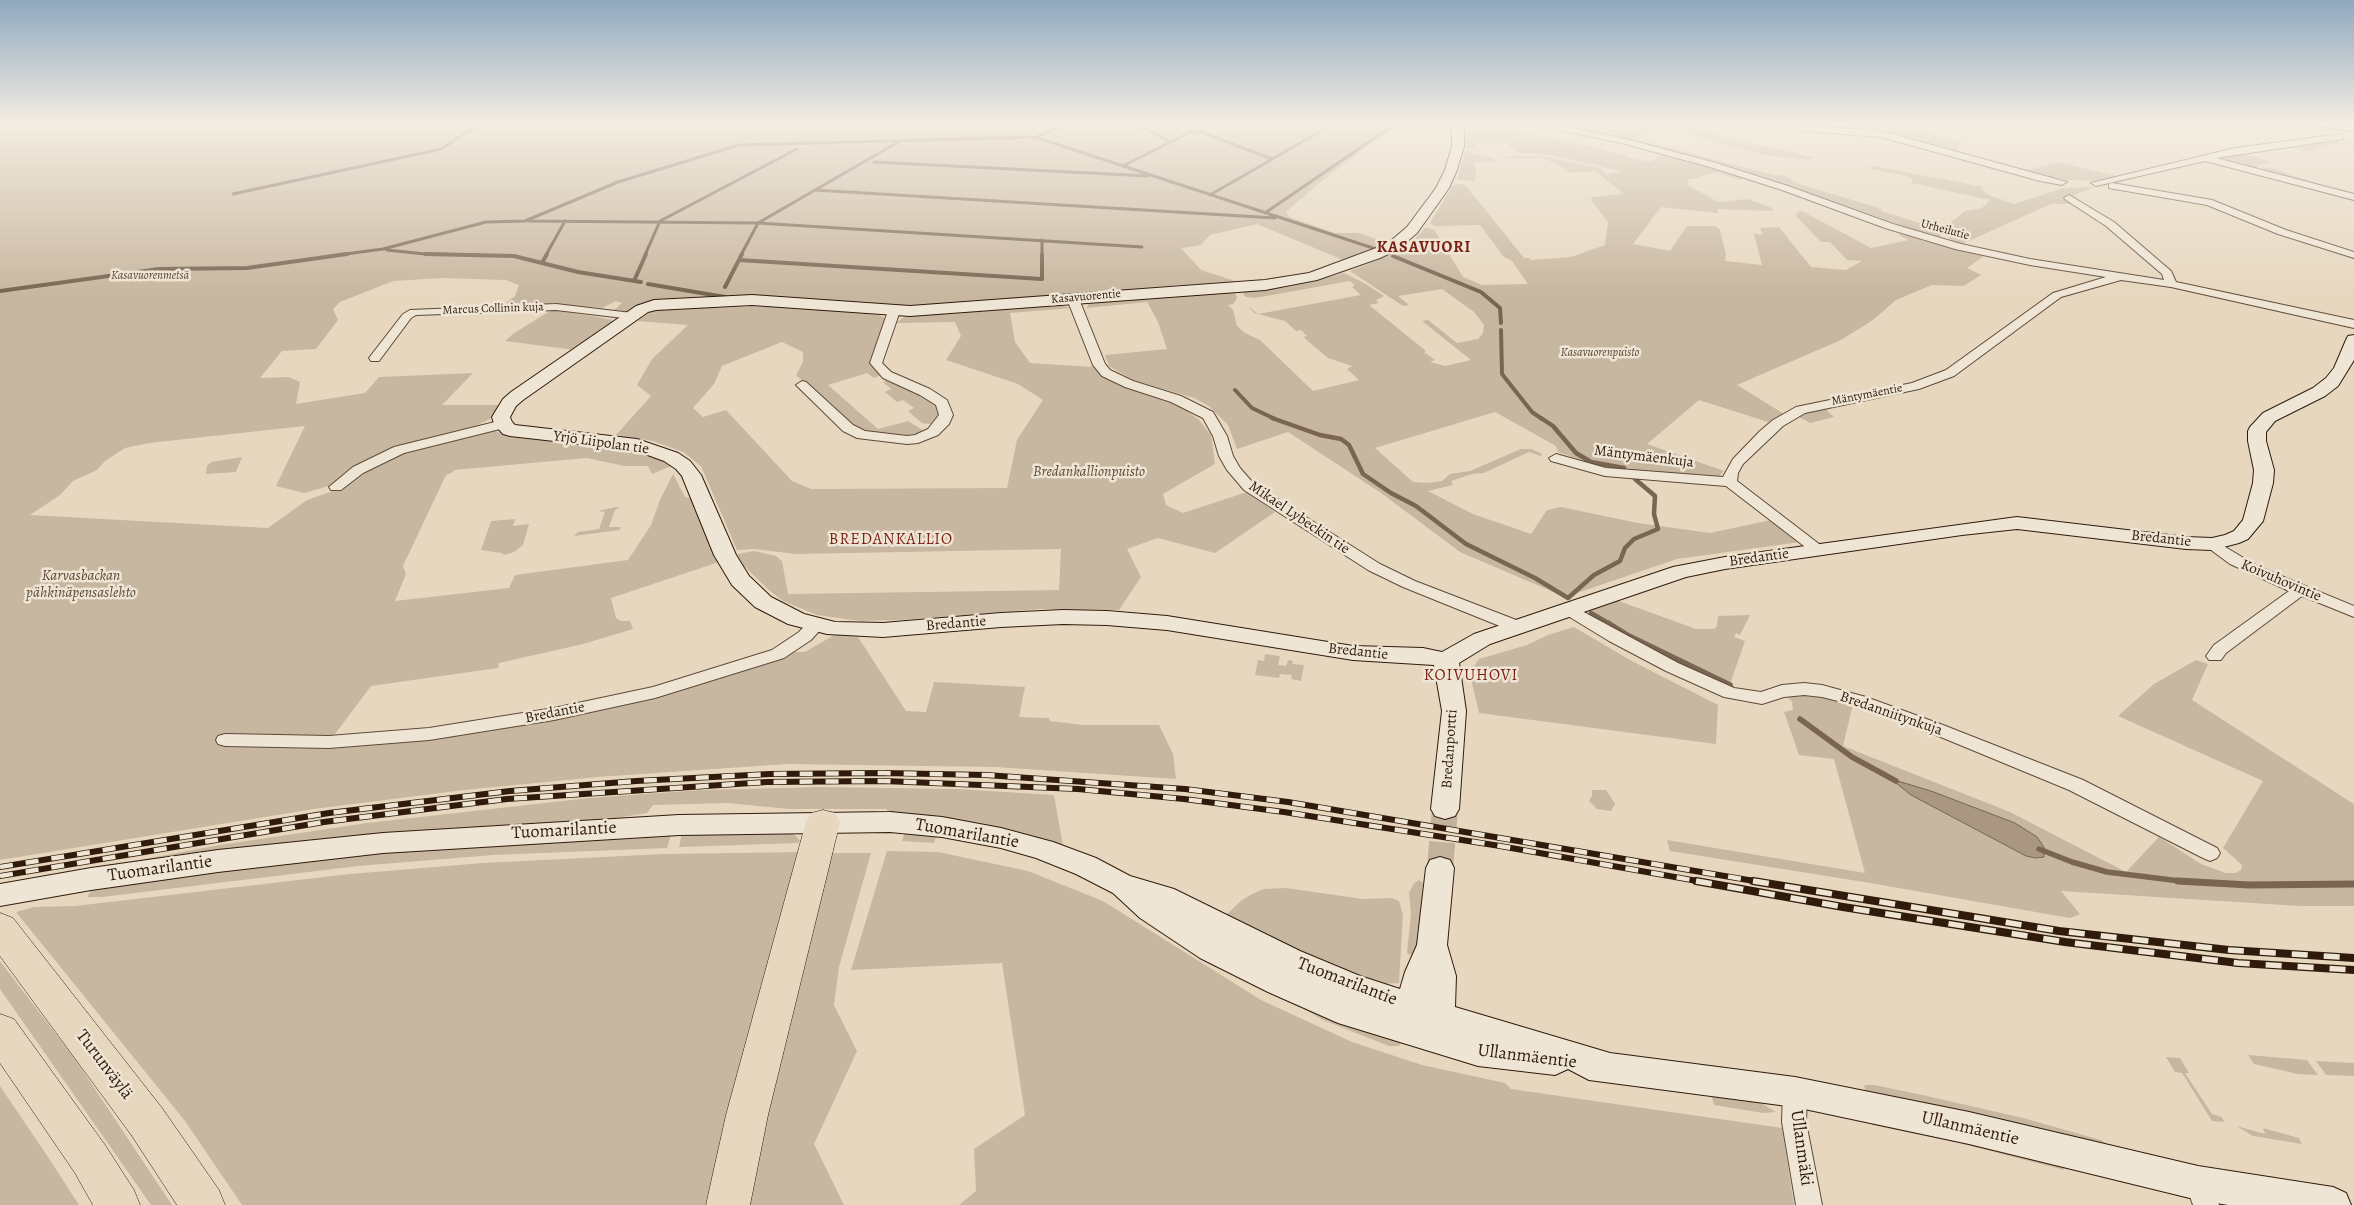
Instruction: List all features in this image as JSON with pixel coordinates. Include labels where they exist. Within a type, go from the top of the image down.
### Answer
[{"type":"highway","points":[[728,1205],[750,1105],[823,822]]},
{"type":"highway","name":"Turunväylä","points":[[0,928],[147,1122],[203,1205]]},
{"type":"highway","points":[[0,1031],[90,1159],[118,1205]]},
{"type":"street","name":"Kasavuorentie","points":[[632,316],[654,305],[752,300],[894,310],[955,308],[1288,282],[1338,269],[1392,247],[1412,230],[1442,188],[1445,180]]},
{"type":"street","name":"Urheilutie","points":[[1761,180],[1889,226],[1952,245],[2030,262],[2171,284],[2354,324]]},
{"type":"street","points":[[2052,180],[2062,182]]},
{"type":"street","points":[[2096,183],[2107,180]]},
{"type":"street","points":[[2291,180],[2354,197]]},
{"type":"street","points":[[2112,186],[2209,202],[2275,230],[2354,255]]},
{"type":"street","points":[[2069,198],[2116,230],[2167,273],[2171,284]]},
{"type":"street","name":"Mäntymäentie","points":[[1730,482],[1731,473],[1738,462],[1778,422],[1801,410],[1915,386],[1939,377],[1969,362],[2057,295],[2108,282],[2120,276]]},
{"type":"street","name":"Mikael Lybeckin tie","points":[[1073,299],[1099,365],[1106,373],[1128,384],[1176,399],[1208,416],[1220,436],[1226,456],[1234,470],[1249,487],[1374,567],[1408,584],[1518,627]]},
{"type":"street","name":"Marcus Collinin kuja","points":[[375,358],[406,316],[414,312],[556,307],[632,316]]},
{"type":"street","points":[[802,384],[848,428],[862,435],[907,440],[933,432],[944,421],[946,415],[942,402],[887,375],[876,363],[894,310]]},
{"type":"street","points":[[336,487],[358,470],[399,450],[503,424],[501,417],[509,403],[632,316]]},
{"type":"street","name":"Bredantie","points":[[225,740],[329,742],[420,735],[554,714],[655,692],[722,673],[778,654],[805,636],[816,624],[835,628],[883,630],[1001,620],[1063,617],[1107,618],[1167,624],[1353,653],[1423,656],[1447,660],[1455,653],[1482,639],[1688,570],[1962,528],[2017,523],[2054,526],[2161,541],[2212,544],[2241,535],[2252,521],[2263,483],[2264,470],[2257,440],[2257,430],[2262,423],[2278,411],[2319,392],[2332,382],[2342,368],[2352,348]]},
{"type":"street","name":"Yrjö Liipolan tie","points":[[503,424],[510,430],[523,433],[637,445],[672,457],[688,469],[725,555],[740,580],[763,602],[796,619],[816,624]]},
{"type":"street","name":"Mäntymäenkuja","points":[[1556,458],[1605,472],[1730,482]]},
{"type":"street","points":[[1730,482],[1818,550]]},
{"type":"street","name":"Koivuhovintie","points":[[2212,544],[2236,562],[2354,612]]},
{"type":"street","points":[[2215,656],[2220,649],[2300,590]]},
{"type":"street","name":"Bredanniitynkuja","points":[[1569,609],[1615,637],[1672,667],[1721,689],[1762,698],[1782,690],[1804,689],[1822,691],[1860,702],[1946,732],[2076,785],[2210,853]]},
{"type":"street","name":"Bredanportti","points":[[1445,809],[1454,711],[1446,668],[1447,660]]},
{"type":"street","name":"Tuomarilantie","points":[[0,895],[91,878],[218,861],[383,843],[597,829],[823,822],[890,822],[942,827],[992,836],[1043,849],[1086,866],[1121,884],[1164,897],[1289,960],[1423,1019]]},
{"type":"street","points":[[1423,1019],[1420,972],[1432,945],[1440,868]]},
{"type":"street","name":"Ullanmäentie","points":[[1423,1019],[1498,1056],[1605,1066],[1795,1092],[1969,1128],[2202,1194],[2333,1205]]},
{"type":"street","name":"Ullanmäki","points":[[1795,1092],[1794,1122],[1809,1205]]},
{"type":"green space","name":"Kasavuorenmetsä","points":[[0,180],[1323,180],[1286,212],[1289,217],[1335,233],[1359,233],[1379,240],[1387,246],[1348,262],[1257,224],[1210,235],[1201,245],[1181,248],[1201,270],[1244,284],[1181,285],[942,306],[910,306],[796,298],[742,298],[628,312],[614,310],[622,303],[616,301],[602,308],[566,305],[501,307],[515,296],[519,285],[506,280],[442,278],[393,281],[340,302],[333,309],[338,320],[316,349],[282,351],[260,378],[289,377],[300,382],[296,404],[365,393],[379,377],[473,373],[442,405],[502,405],[490,419],[475,426],[386,450],[355,465],[329,486],[304,493],[276,486],[305,426],[149,443],[125,448],[105,461],[97,470],[73,481],[60,495],[30,515],[268,528],[307,500],[339,489],[350,480],[401,452],[492,430],[512,436],[643,450],[674,465],[652,474],[648,466],[624,466],[587,458],[454,470],[446,475],[403,566],[406,574],[395,601],[509,588],[515,575],[628,560],[651,525],[660,500],[673,474],[685,497],[694,499],[722,561],[611,598],[616,618],[621,621],[630,621],[633,629],[583,644],[499,663],[498,668],[371,686],[332,738],[279,746],[543,719],[789,652],[805,652],[836,634],[858,637],[906,711],[926,712],[934,682],[1025,687],[1019,717],[1049,718],[1050,721],[1083,725],[1159,725],[1173,754],[1176,779],[995,767],[787,764],[598,777],[464,790],[314,809],[0,860]]},
{"type":"green space","name":"Kasavuorenpuisto","points":[[1607,180],[1686,180],[1690,183],[1686,184],[1718,202],[1748,199],[1772,208],[1773,211],[1718,209],[1718,213],[1661,207],[1633,244],[1670,251],[1687,226],[1715,226],[1720,230],[1726,255],[1725,261],[1762,265],[1754,234],[1763,235],[1760,228],[1779,227],[1811,267],[1846,270],[1862,261],[1847,260],[1830,242],[1821,242],[1796,216],[1797,213],[1802,211],[1871,248],[1909,240],[1898,235],[1905,233],[1924,241],[1985,255],[1967,268],[1981,275],[1964,286],[1932,285],[1896,300],[1873,320],[1841,340],[1737,385],[1784,414],[1768,422],[1699,400],[1647,444],[1724,471],[1719,476],[1613,468],[1586,462],[1558,452],[1556,446],[1495,412],[1375,448],[1413,482],[1428,483],[1442,481],[1450,474],[1470,471],[1521,449],[1531,449],[1542,454],[1541,456],[1529,452],[1484,473],[1472,474],[1451,481],[1453,485],[1428,491],[1473,514],[1531,534],[1547,510],[1561,507],[1638,523],[1710,533],[1771,520],[1800,542],[1677,559],[1565,597],[1460,552],[1381,493],[1288,432],[1237,449],[1228,425],[1209,406],[1194,398],[1133,380],[1109,366],[1105,355],[1167,349],[1158,322],[1147,302],[1087,308],[1088,304],[1235,293],[1237,298],[1233,304],[1228,305],[1233,310],[1237,326],[1245,333],[1260,340],[1313,391],[1359,380],[1347,369],[1352,366],[1328,358],[1303,337],[1307,336],[1301,330],[1296,331],[1285,321],[1254,313],[1248,306],[1258,314],[1361,295],[1352,287],[1355,285],[1350,281],[1255,298],[1246,297],[1243,294],[1245,291],[1282,288],[1344,273],[1384,296],[1376,300],[1379,303],[1369,305],[1435,360],[1430,362],[1445,366],[1471,360],[1422,321],[1428,320],[1457,343],[1478,339],[1483,333],[1484,325],[1474,312],[1442,289],[1398,296],[1409,305],[1403,306],[1350,271],[1393,254],[1411,243],[1425,228],[1435,231],[1463,277],[1482,285],[1528,284],[1512,261],[1504,257],[1480,225],[1435,226],[1430,223],[1453,185],[1463,184],[1467,187],[1524,258],[1531,260],[1571,257],[1605,245],[1608,222],[1591,200],[1592,197],[1624,194]]},
{"type":"green space","points":[[1773,180],[1792,180],[1926,225],[1935,223],[1939,228],[1941,239]]},
{"type":"green space","points":[[1912,180],[1948,180],[1983,187],[1982,190],[1991,196],[2014,204],[2063,188],[2095,187],[2073,195],[2084,204],[2051,204],[1962,244],[1951,241],[1945,231],[1950,223],[1965,211],[1982,208],[1990,200],[1912,183]]},
{"type":"green space","name":"Bredankallionpuisto","points":[[1058,305],[1072,308],[1010,313],[1015,342],[1030,363],[1095,367],[1109,380],[1183,408],[1199,420],[1211,435],[1215,464],[1163,494],[1166,505],[1183,513],[1247,492],[1275,512],[1215,553],[1158,538],[1127,549],[1141,577],[1119,610],[1040,609],[901,620],[860,621],[817,615],[783,601],[743,565],[737,554],[754,551],[776,556],[782,561],[788,594],[1059,590],[1061,549],[796,554],[754,549],[737,550],[701,466],[683,452],[653,441],[616,435],[651,396],[637,385],[652,359],[688,325],[637,321],[652,311],[661,309],[783,306],[879,315],[885,318],[872,358],[881,375],[874,378],[867,373],[828,385],[878,429],[908,421],[924,431],[921,435],[884,437],[858,429],[796,375],[803,362],[803,352],[782,342],[722,366],[714,384],[693,408],[703,417],[726,410],[792,481],[811,489],[1007,488],[1017,440],[1043,400],[1018,384],[946,360],[961,336],[955,322],[896,323],[907,315]]},
{"type":"green space","points":[[552,310],[612,320],[612,325],[575,350],[505,341],[514,333]]},
{"type":"green space","points":[[891,379],[930,397],[942,410],[936,425],[922,423],[908,411],[914,408],[903,400],[897,402],[885,392],[891,389],[883,382]]},
{"type":"green space","points":[[1824,408],[1834,417],[1810,423],[1797,416],[1805,412]]},
{"type":"green space","points":[[242,457],[236,472],[206,474],[207,466],[211,462]]},
{"type":"green space","points":[[616,507],[620,508],[615,510],[609,527],[621,527],[620,530],[574,536],[578,532],[599,529],[605,512],[598,511]]},
{"type":"green space","points":[[515,519],[513,526],[529,524],[523,545],[514,552],[504,555],[502,553],[481,550],[491,521]]},
{"type":"green space","points":[[1616,600],[1696,629],[1714,629],[1717,626],[1718,616],[1750,615],[1740,635],[1736,633],[1734,637],[1745,641],[1731,681],[1735,688],[1714,681],[1631,640],[1586,610]]},
{"type":"green space","points":[[1574,627],[1630,660],[1718,705],[1716,744],[1479,713],[1472,683],[1472,669],[1479,659],[1527,645],[1548,635]]},
{"type":"green space","points":[[1265,654],[1280,656],[1278,665],[1286,666],[1288,660],[1293,661],[1292,664],[1304,665],[1301,681],[1291,679],[1292,675],[1280,674],[1279,678],[1255,675],[1258,660],[1264,661]]},
{"type":"green space","points":[[2196,660],[2208,664],[2192,700],[2354,804],[2354,906],[2300,906],[2061,891],[2080,914],[2070,918],[1670,851],[1667,840],[1865,873],[1834,759],[1799,755],[1784,712],[1793,710],[1792,702],[1786,695],[1815,694],[1853,704],[1843,746],[2010,812],[2126,872],[2159,837],[2201,864],[2226,873],[2236,873],[2241,870],[2242,865],[2223,848],[2263,781],[2118,716],[2154,684]]},
{"type":"green space","points":[[819,787],[957,789],[1054,795],[1063,846],[1009,829],[941,817],[887,813],[887,809],[789,809],[727,803],[653,805],[647,813],[598,821],[378,835],[106,866],[220,845],[367,823],[589,798],[702,790]]},
{"type":"green space","points":[[1592,790],[1606,790],[1615,804],[1611,811],[1597,809],[1589,801],[1592,796]]},
{"type":"green space","points":[[789,832],[796,836],[800,841],[798,843],[679,847],[682,834]]},
{"type":"green space","points":[[905,832],[923,833],[936,837],[934,843],[902,841]]},
{"type":"green space","points":[[671,835],[667,848],[493,855],[358,866],[102,897],[87,897],[93,888],[355,853]]},
{"type":"green space","points":[[887,851],[938,852],[1028,871],[1103,901],[1261,1000],[1352,1042],[1422,1065],[1505,1083],[1511,1089],[1782,1128],[1794,1205],[959,1205],[976,1191],[974,1149],[1025,1115],[1002,963],[851,970]]},
{"type":"green space","points":[[805,852],[718,1205],[242,1205],[185,1121],[16,912],[34,907],[75,906],[350,874],[483,863],[663,854]]},
{"type":"green space","points":[[828,853],[871,853],[839,967],[834,1005],[857,1051],[814,1144],[844,1205],[743,1205]]},
{"type":"green space","points":[[1419,880],[1423,883],[1418,951],[1410,955],[1407,953],[1411,914],[1409,893],[1414,883]]},
{"type":"green space","points":[[1286,888],[1363,899],[1392,898],[1399,901],[1403,915],[1399,983],[1378,984],[1357,981],[1225,916],[1242,900],[1252,894],[1264,889]]},
{"type":"green space","points":[[0,961],[75,1059],[172,1205],[151,1205],[0,989]]},
{"type":"green space","points":[[1289,1000],[1402,1042],[1399,1046],[1389,1046],[1323,1020]]},
{"type":"green space","points":[[2248,1055],[2307,1060],[2318,1075],[2298,1074],[2254,1064]]},
{"type":"green space","points":[[2166,1057],[2180,1058],[2189,1073],[2185,1073],[2212,1114],[2222,1117],[2224,1122],[2212,1121],[2182,1073],[2175,1072]]},
{"type":"green space","points":[[2316,1061],[2354,1063],[2354,1076],[2326,1075]]},
{"type":"green space","points":[[1864,1085],[1874,1085],[1927,1096],[2023,1118],[2101,1140],[2115,1149],[1866,1093]]},
{"type":"green space","points":[[0,1086],[50,1160],[79,1205],[0,1205]]},
{"type":"green space","points":[[1711,1093],[1756,1100],[1776,1112],[1763,1113],[1714,1105]]},
{"type":"green space","points":[[1869,1119],[2064,1166],[2064,1170],[1959,1143],[1872,1125]]},
{"type":"green space","points":[[2236,1126],[2265,1134],[2263,1128],[2299,1138],[2302,1144],[2253,1136]]},
{"type":"shaded area","points":[[1891,779],[1931,791],[2015,823],[2037,837],[2044,847],[2044,857],[2026,856],[1911,795]]},
{"type":"waterway","points":[[233,194],[297,180]]},
{"type":"waterway","points":[[338,255],[383,249],[486,222],[525,221],[624,180]]},
{"type":"waterway","points":[[659,222],[738,180]]},
{"type":"waterway","points":[[815,190],[832,180]]},
{"type":"waterway","points":[[1167,180],[1211,195]]},
{"type":"waterway","points":[[1211,195],[1236,180]]},
{"type":"waterway","points":[[1265,213],[1313,180]]},
{"type":"waterway","points":[[758,223],[815,190]]},
{"type":"waterway","points":[[815,190],[1275,218]]},
{"type":"waterway","points":[[1211,195],[1265,213]]},
{"type":"waterway","points":[[1265,213],[1379,250]]},
{"type":"waterway","points":[[528,221],[565,221]]},
{"type":"waterway","points":[[546,255],[565,221]]},
{"type":"waterway","points":[[565,221],[659,222]]},
{"type":"waterway","points":[[645,255],[659,222]]},
{"type":"waterway","points":[[659,222],[758,223]]},
{"type":"waterway","points":[[741,255],[758,223]]},
{"type":"waterway","points":[[758,223],[1042,241]]},
{"type":"waterway","points":[[739,260],[1042,279],[1042,241]]},
{"type":"waterway","points":[[1042,241],[1142,247]]},
{"type":"waterway","points":[[387,250],[425,254]]},
{"type":"waterway","points":[[0,291],[159,269],[247,268],[347,254]]},
{"type":"waterway","points":[[425,254],[479,255]]},
{"type":"waterway","points":[[425,254],[514,256],[542,263]]},
{"type":"waterway","points":[[542,263],[547,254]]},
{"type":"waterway","points":[[634,281],[646,254]]},
{"type":"waterway","points":[[725,287],[742,254]]},
{"type":"waterway","points":[[1393,256],[1481,292],[1500,308],[1501,323]]},
{"type":"waterway","points":[[542,263],[578,272],[634,281]]},
{"type":"waterway","points":[[634,281],[641,282]]},
{"type":"waterway","points":[[648,284],[725,297]]},
{"type":"waterway","points":[[1501,330],[1502,374],[1532,412],[1542,419]]},
{"type":"waterway","points":[[1235,390],[1252,408],[1275,419]]},
{"type":"waterway","points":[[1272,418],[1320,435],[1341,439],[1349,445],[1363,474],[1391,493],[1416,506],[1466,544],[1535,578],[1568,598],[1594,575],[1620,561],[1625,548],[1634,539],[1658,529],[1654,514],[1655,496],[1635,479]]},
{"type":"waterway","points":[[1541,418],[1553,426],[1576,453],[1591,462],[1624,468]]},
{"type":"waterway","points":[[1591,613],[1610,624]]},
{"type":"waterway","points":[[1608,623],[1629,636],[1730,685]]},
{"type":"waterway","points":[[1800,719],[1852,757],[1896,781]]},
{"type":"waterway","points":[[2039,849],[2072,862],[2107,872],[2181,881]]},
{"type":"waterway","points":[[2181,881],[2249,885],[2354,884]]},
{"type":"waterway","points":[[2181,881],[2188,882]]},
{"type":"tunnel","points":[[1440,868],[1445,809]]},
{"type":"railway","points":[[0,867],[329,813],[510,791],[636,781],[770,774],[884,773],[986,775],[1185,789],[1288,802],[1760,882]]},
{"type":"railway","points":[[0,876],[324,822],[507,799],[767,782],[884,781],[1078,789],[1184,799],[1284,812],[1500,846],[1703,882]]},
{"type":"railway","points":[[1696,881],[1843,907],[2065,942],[2238,963],[2354,970]]},
{"type":"railway","points":[[1753,881],[2059,931],[2229,950],[2354,958]]},
{"type":"district","name":"KASAVUORI","points":[[1424,248]]},
{"type":"district","name":"BREDANKALLIO","points":[[891,540]]},
{"type":"district","name":"KOIVUHOVI","points":[[1471,676]]},
{"type":"park label","name":"Karvasbackan pähkinäpensaslehto","points":[[81,584]]}]
